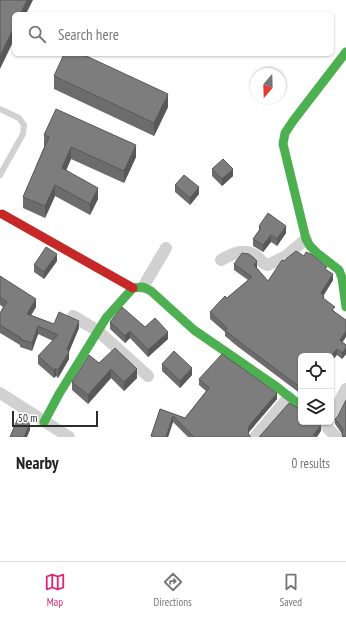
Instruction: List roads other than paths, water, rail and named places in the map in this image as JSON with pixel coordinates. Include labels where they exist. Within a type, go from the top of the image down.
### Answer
[{"type":"street","points":[[346,52],[293,121],[285,133],[283,144],[306,239],[317,253],[339,270],[342,278],[346,307]]},
{"type":"street","points":[[2,214],[138,288],[151,291],[194,330],[277,387],[298,404]]},
{"type":"street","points":[[221,260],[230,254],[244,251],[256,255],[264,264],[268,265],[286,256],[306,239]]},
{"type":"street","points":[[44,422],[59,394],[106,318],[138,288],[166,248]]},
{"type":"street","points":[[73,316],[98,331],[148,376]]},
{"type":"street","points":[[334,410],[346,389]]},
{"type":"street","points":[[0,393],[69,437]]},
{"type":"street","points":[[254,437],[289,397]]},
{"type":"street","points":[[329,425],[335,437]]},
{"type":"lane","points":[[0,109],[19,118],[24,125],[23,134],[0,175]]}]
